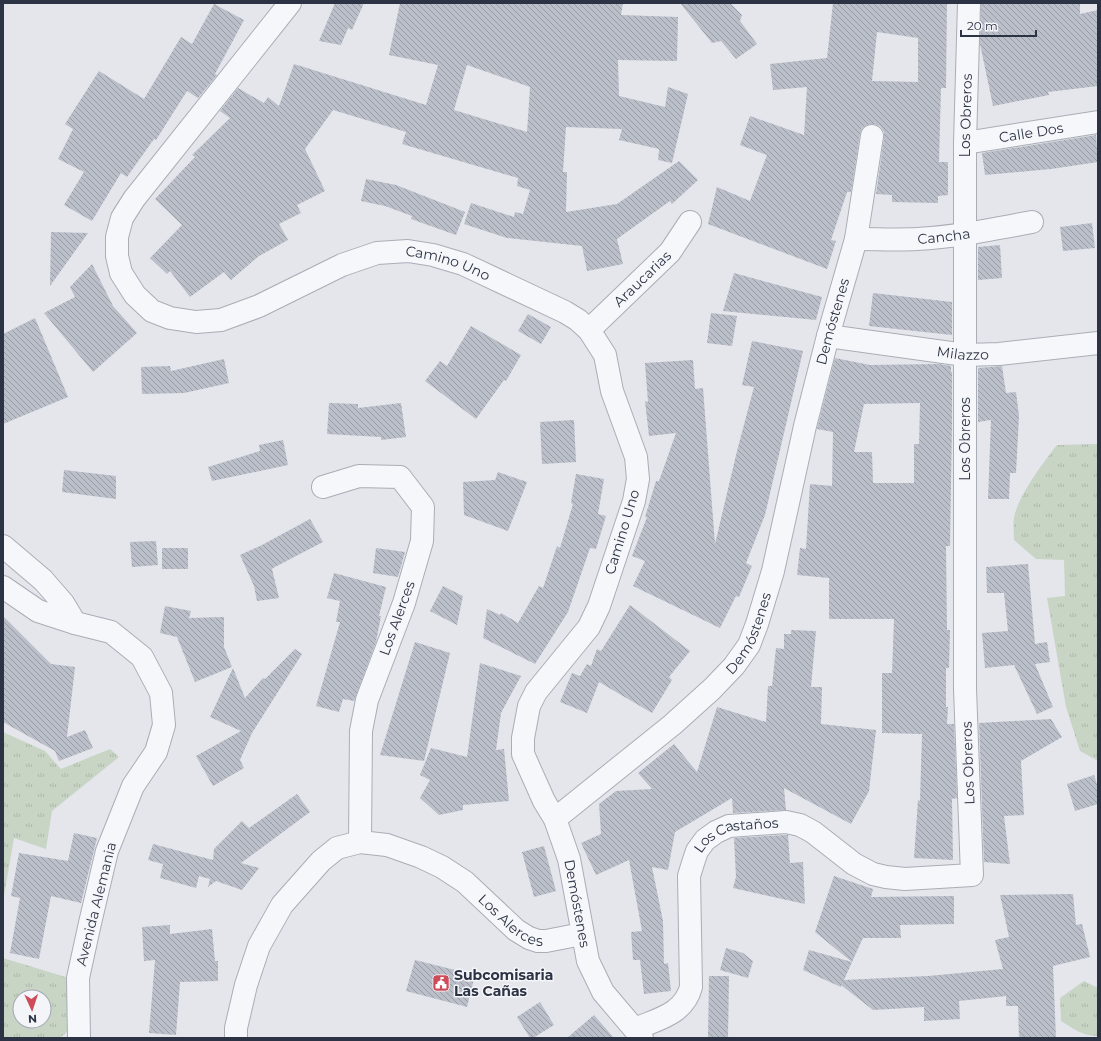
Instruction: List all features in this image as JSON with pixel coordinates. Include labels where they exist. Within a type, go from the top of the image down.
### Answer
[{"type":"street","name":"Camino Uno","points":[[290,3],[134,199],[122,218],[117,237],[117,256],[121,273],[135,295],[152,311],[170,318],[196,322],[221,320],[259,306],[342,265],[377,253],[408,251],[433,255],[463,264],[565,312],[578,320],[589,330],[605,355],[612,391],[636,457],[638,479],[634,501],[599,606],[589,627],[536,692],[529,706],[523,738],[523,754],[544,801],[555,818]]},
{"type":"street","name":"Los Obreros","points":[[969,3],[965,143],[965,689],[972,875]]},
{"type":"street","name":"Calle Dos","points":[[965,143],[1098,122]]},
{"type":"street","name":"Demóstenes","points":[[638,1033],[603,992],[596,981],[588,961],[572,872],[555,818],[672,725],[712,689],[734,666],[748,645],[757,624],[772,571],[805,426],[828,336],[856,239],[872,136]]},
{"type":"street","name":"Araucarias","points":[[589,330],[670,252],[690,222]]},
{"type":"street","name":"Cancha","points":[[856,239],[915,240],[965,235],[1032,222]]},
{"type":"street","name":"Milazzo","points":[[828,336],[965,355],[999,354],[1098,343]]},
{"type":"street","name":"Los Alerces","points":[[323,487],[359,476],[400,477],[423,507],[422,541],[404,603],[367,700],[361,731],[360,842]]},
{"type":"street","points":[[3,546],[43,580],[62,603],[74,623]]},
{"type":"street","name":"Avenida Alemania","points":[[3,587],[38,611],[74,623],[111,632],[142,658],[161,692],[164,725],[156,752],[133,786],[107,851],[78,978],[78,1038]]},
{"type":"street","name":"Los Castaños","points":[[638,1033],[682,1006],[688,997],[691,987],[689,876],[697,851],[705,840],[722,829],[729,826],[786,822],[800,825],[813,832],[854,864],[873,874],[905,879],[972,875]]},
{"type":"street","name":"Los Alerces","points":[[236,1038],[236,1028],[246,985],[259,946],[282,905],[321,861],[337,848],[360,842],[388,845],[421,856],[442,867],[465,882],[516,930],[529,938],[538,941],[546,941],[582,934]]},
{"type":"green space","points":[[1098,444],[1098,761],[1080,751],[1066,707],[1047,598],[1065,596],[1064,560],[1036,559],[1014,540],[1014,518],[1025,490],[1057,445]]},
{"type":"green space","points":[[3,732],[45,751],[61,769],[110,749],[119,757],[52,811],[46,849],[14,838],[3,901]]},
{"type":"green space","points":[[3,958],[69,978],[69,1030],[60,1038],[3,1038]]},
{"type":"green space","points":[[1084,981],[1098,988],[1098,1036],[1087,1035],[1061,1021],[1060,998]]},
{"type":"building","points":[[335,3],[364,3],[352,30],[348,28],[341,45],[319,41]]},
{"type":"building","points":[[400,3],[623,3],[621,15],[678,17],[677,61],[618,60],[619,96],[665,107],[668,87],[688,94],[672,163],[658,160],[659,149],[619,140],[622,129],[566,127],[563,172],[567,172],[566,212],[617,204],[679,161],[698,180],[672,204],[670,201],[617,239],[623,264],[587,271],[582,246],[507,238],[464,224],[471,203],[514,217],[515,212],[523,214],[530,190],[517,186],[518,178],[402,144],[406,132],[333,110],[305,149],[325,191],[297,205],[301,213],[279,224],[288,240],[259,256],[231,280],[224,272],[190,297],[170,271],[167,274],[150,258],[182,225],[155,199],[195,157],[192,155],[230,118],[220,111],[238,88],[264,103],[268,97],[279,106],[294,64],[426,105],[438,65],[389,55]],"holes":[[[467,65],[530,87],[527,132],[454,110]]]},
{"type":"building","points":[[680,3],[730,3],[742,15],[740,21],[757,44],[736,59],[721,41],[712,43]]},
{"type":"building","points":[[833,3],[947,3],[946,88],[941,88],[939,162],[948,162],[948,195],[938,196],[938,203],[892,202],[892,195],[876,194],[884,132],[880,126],[874,124],[867,125],[862,128],[851,192],[847,192],[831,240],[836,241],[827,269],[708,224],[717,187],[750,201],[767,155],[740,145],[750,116],[804,135],[807,87],[773,90],[770,64],[827,58]],"holes":[[[877,32],[918,38],[918,82],[872,81]]]},
{"type":"building","points":[[981,3],[1080,3],[1080,14],[1098,10],[1098,86],[1048,92],[1049,95],[993,106],[980,44]]},
{"type":"building","points":[[214,4],[244,20],[215,74],[217,75],[198,98],[187,91],[156,140],[154,139],[127,177],[121,173],[92,221],[64,205],[84,172],[58,159],[73,129],[65,124],[99,71],[144,99],[181,37],[192,44]]},
{"type":"building","points":[[1096,135],[1098,162],[1051,169],[985,175],[982,153]]},
{"type":"building","points":[[366,179],[396,185],[465,212],[456,235],[411,219],[412,216],[385,206],[361,201]]},
{"type":"building","points":[[1092,223],[1095,248],[1063,251],[1060,227]]},
{"type":"building","points":[[51,232],[88,233],[50,286]]},
{"type":"building","points":[[1000,245],[1002,278],[978,280],[978,247]]},
{"type":"building","points":[[92,264],[113,306],[137,333],[93,372],[44,313],[75,297],[70,287]]},
{"type":"building","points":[[734,273],[822,297],[816,320],[723,311]]},
{"type":"building","points":[[873,293],[952,302],[952,335],[869,326]]},
{"type":"building","points":[[711,313],[737,316],[732,346],[707,343]]},
{"type":"building","points":[[528,314],[551,327],[541,344],[518,331]]},
{"type":"building","points":[[35,318],[68,397],[3,424],[3,334]]},
{"type":"building","points":[[471,326],[521,355],[506,381],[504,380],[476,419],[425,381],[440,361],[447,366]]},
{"type":"building","points":[[752,341],[803,351],[765,515],[746,563],[752,566],[739,597],[736,596],[720,628],[633,586],[645,561],[632,556],[647,517],[645,517],[656,481],[659,481],[676,433],[649,436],[645,401],[648,402],[645,363],[693,360],[695,389],[703,388],[715,544],[754,387],[742,385]]},
{"type":"building","points":[[835,358],[870,365],[939,364],[951,366],[952,425],[950,546],[946,546],[947,630],[950,630],[949,668],[946,668],[946,707],[948,707],[947,724],[954,724],[957,798],[952,799],[953,860],[914,858],[918,800],[920,801],[922,734],[882,733],[882,673],[892,673],[894,619],[829,619],[829,578],[797,575],[800,548],[806,549],[810,484],[832,486],[833,432],[817,429]],"holes":[[[920,403],[919,444],[914,444],[914,483],[873,483],[872,452],[854,452],[864,404]]]},
{"type":"building","points":[[224,359],[229,383],[184,393],[142,394],[141,367],[170,366],[171,371]]},
{"type":"building","points":[[1002,366],[1006,393],[1016,392],[1019,416],[1016,473],[1010,473],[1009,499],[988,499],[991,420],[978,422],[978,368]]},
{"type":"building","points":[[329,403],[358,404],[358,408],[401,403],[406,437],[381,440],[381,437],[327,434]]},
{"type":"building","points":[[574,420],[576,462],[542,464],[540,422]]},
{"type":"building","points":[[283,440],[288,465],[212,481],[208,467],[260,451],[259,445]]},
{"type":"building","points":[[64,470],[116,476],[116,499],[62,492]]},
{"type":"building","points":[[498,472],[527,482],[508,531],[464,515],[463,482],[495,480]]},
{"type":"building","points":[[576,474],[604,479],[598,514],[606,516],[596,549],[590,548],[568,612],[535,664],[483,638],[487,609],[500,615],[501,613],[518,623],[539,586],[543,588],[557,546],[560,548],[573,504],[571,503]]},
{"type":"building","points":[[310,519],[323,542],[273,568],[279,598],[257,601],[254,586],[240,555]]},
{"type":"building","points":[[156,541],[158,565],[132,567],[130,542]]},
{"type":"building","points":[[162,548],[188,548],[188,569],[162,569]]},
{"type":"building","points":[[376,548],[405,552],[398,577],[373,573]]},
{"type":"building","points":[[1028,564],[1035,644],[1047,642],[1050,662],[1035,664],[1053,707],[1037,714],[1014,665],[985,668],[982,633],[1008,631],[1004,593],[987,593],[986,567]]},
{"type":"building","points":[[334,573],[386,587],[379,616],[381,616],[376,642],[354,701],[343,699],[339,712],[316,706],[340,622],[336,622],[340,601],[327,598]]},
{"type":"building","points":[[443,586],[463,596],[457,625],[430,611]]},
{"type":"building","points":[[630,605],[690,651],[669,677],[672,680],[652,713],[599,682],[587,713],[560,702],[572,673],[580,676],[587,664],[591,666],[597,649],[601,651]]},
{"type":"building","points":[[165,606],[191,611],[189,618],[224,617],[224,647],[232,667],[195,682],[177,637],[160,633]]},
{"type":"building","points":[[3,616],[51,664],[75,667],[67,737],[85,730],[93,748],[59,761],[55,751],[3,722]]},
{"type":"building","points":[[791,630],[816,631],[811,687],[822,687],[821,724],[876,730],[869,791],[851,824],[784,788],[786,810],[733,813],[732,798],[675,832],[668,870],[652,867],[663,921],[664,964],[668,963],[671,991],[644,994],[640,960],[633,960],[631,932],[642,931],[629,860],[596,875],[581,843],[601,834],[599,804],[616,791],[652,789],[638,773],[674,744],[697,772],[717,707],[766,722],[768,686],[772,686],[776,648],[784,649],[784,634],[791,634]]},
{"type":"building","points":[[415,642],[450,653],[424,761],[380,755]]},
{"type":"building","points":[[295,649],[302,654],[252,733],[240,760],[244,768],[213,786],[196,756],[241,731],[210,717],[233,668],[245,698],[263,678],[265,679]]},
{"type":"building","points":[[480,663],[521,676],[501,713],[496,750],[504,749],[509,801],[463,805],[463,810],[439,815],[420,798],[430,780],[420,775],[431,748],[467,757]]},
{"type":"building","points":[[1051,719],[1062,737],[1021,761],[1024,815],[1004,816],[1010,864],[984,862],[979,723]]},
{"type":"building","points":[[1094,775],[1098,787],[1098,804],[1075,811],[1067,784]]},
{"type":"building","points":[[297,794],[310,812],[241,863],[259,868],[242,890],[216,881],[208,887],[210,879],[199,876],[196,888],[160,878],[163,864],[148,860],[153,844],[213,860],[214,849],[242,821],[249,828]]},
{"type":"building","points":[[74,833],[97,838],[81,903],[51,896],[39,959],[10,953],[20,898],[11,896],[19,853],[68,861]]},
{"type":"building","points":[[788,835],[790,863],[803,862],[805,904],[733,888],[736,877],[734,838]]},
{"type":"building","points":[[544,846],[556,891],[534,897],[522,852]]},
{"type":"building","points":[[834,876],[873,889],[871,897],[954,896],[954,924],[900,925],[901,938],[863,938],[852,962],[815,932]]},
{"type":"building","points":[[1073,894],[1076,925],[1082,924],[1090,957],[1053,966],[1056,1038],[1019,1038],[1018,1006],[1006,1006],[1006,996],[959,1001],[960,1019],[924,1021],[924,1007],[873,1010],[841,985],[841,987],[803,970],[809,950],[852,962],[844,980],[928,976],[1003,969],[995,940],[1009,937],[1000,895]]},
{"type":"building","points":[[170,925],[170,934],[212,929],[215,961],[218,961],[218,981],[180,982],[176,1035],[149,1033],[155,960],[144,961],[142,927]]},
{"type":"building","points":[[726,948],[743,953],[753,961],[748,978],[720,970]]},
{"type":"building","name":"Subcomisaria Las Cañas","points":[[415,960],[475,975],[467,1007],[406,991]]},
{"type":"building","points":[[709,976],[729,976],[728,1038],[708,1038]]},
{"type":"building","points":[[540,1002],[554,1025],[533,1038],[530,1038],[517,1017]]},
{"type":"building","points":[[594,1015],[614,1038],[567,1038]]},
{"type":"place","name":"Subcomisaria Las Cañas","points":[[441,983]]}]
